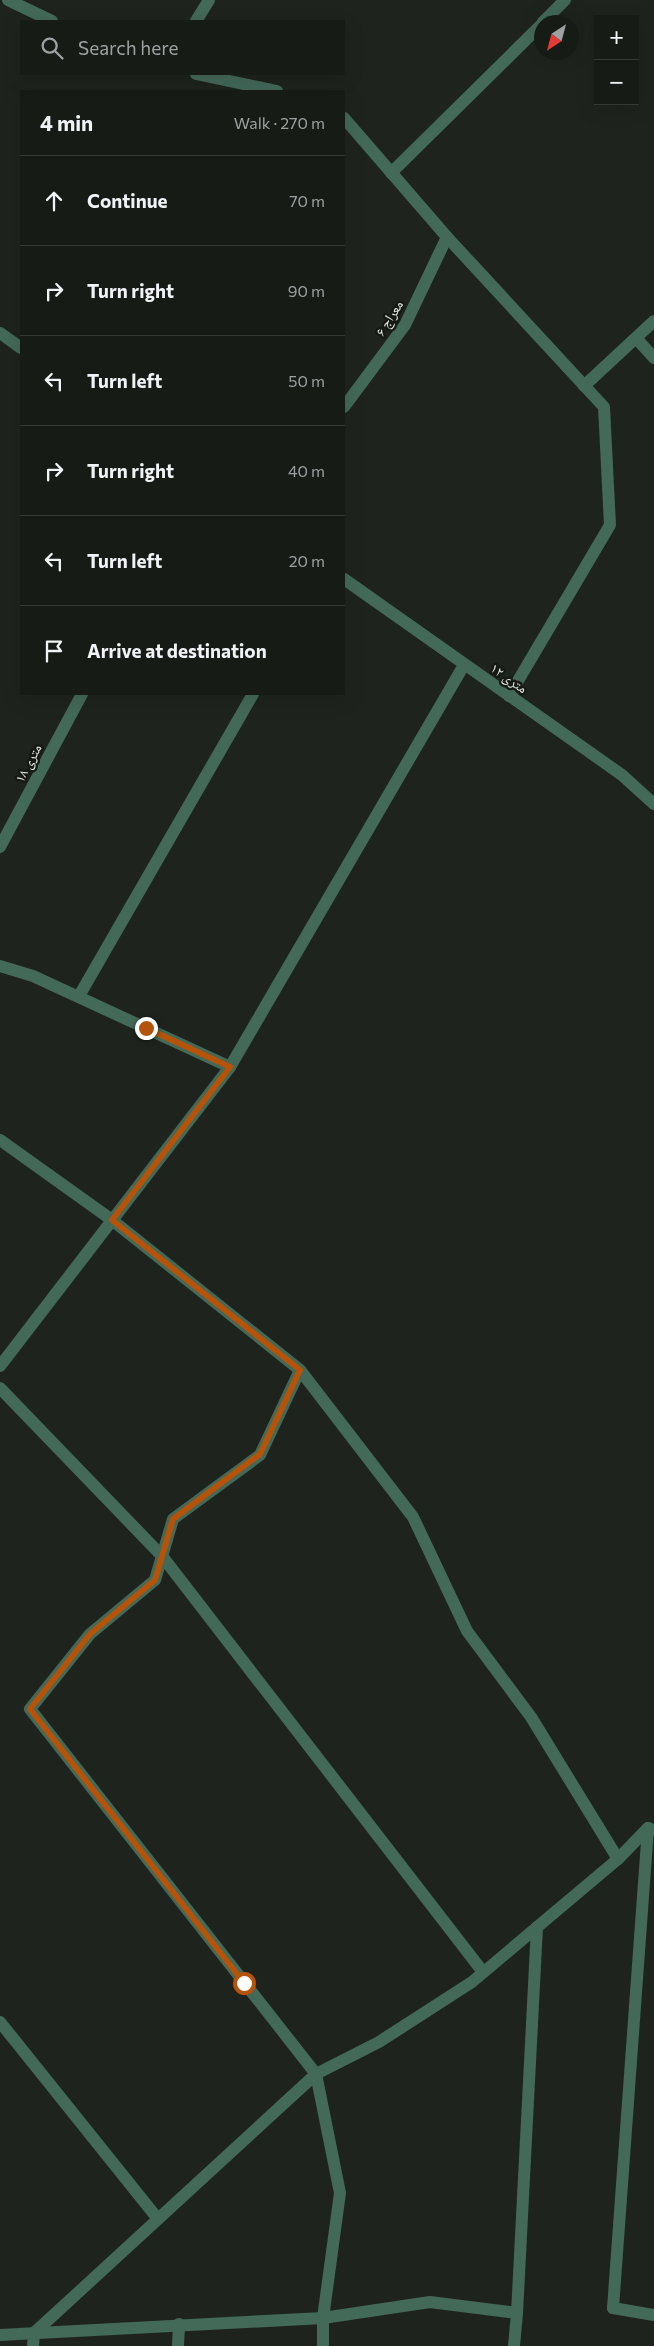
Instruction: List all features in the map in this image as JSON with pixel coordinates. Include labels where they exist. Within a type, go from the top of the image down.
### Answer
[{"type":"street","points":[[8,0],[23,4],[50,20]]},
{"type":"street","points":[[197,20],[209,0]]},
{"type":"street","points":[[550,15],[565,0]]},
{"type":"street","points":[[391,173],[534,31]]},
{"type":"street","points":[[201,75],[272,90]]},
{"type":"street","points":[[345,119],[447,237],[604,407],[610,525],[509,696]]},
{"type":"street","name":"معراج ۶","points":[[345,406],[405,325],[447,237]]},
{"type":"street","points":[[584,386],[654,321]]},
{"type":"street","points":[[0,333],[20,347]]},
{"type":"street","points":[[636,338],[654,358]]},
{"type":"street","name":"۱۲ متری","points":[[345,581],[622,775],[654,804]]},
{"type":"street","points":[[0,1366],[230,1067],[464,665]]},
{"type":"street","name":"۱۸ متری","points":[[0,847],[81,695]]},
{"type":"street","points":[[78,996],[252,695]]},
{"type":"street","points":[[0,966],[33,976],[230,1067]]},
{"type":"street","points":[[0,1140],[112,1220],[300,1370],[413,1517],[467,1631],[532,1717],[618,1859]]},
{"type":"street","points":[[300,1370],[260,1454],[173,1519],[155,1580],[90,1634],[30,1709],[316,2074],[340,2193],[323,2318],[323,2346]]},
{"type":"street","points":[[0,1388],[162,1556],[483,1972]]},
{"type":"street","points":[[33,2346],[34,2333],[316,2074],[379,2042],[472,1982],[651,1829]]},
{"type":"street","points":[[651,1829],[613,2308],[654,2315]]},
{"type":"street","points":[[514,2346],[538,1927]]},
{"type":"street","points":[[0,2022],[158,2219]]},
{"type":"street","points":[[0,2335],[179,2324],[323,2318],[430,2302],[517,2313]]},
{"type":"street","points":[[178,2346],[179,2324]]},
{"type":"route","points":[[146,1028],[230,1067],[112,1220],[300,1370],[260,1454],[173,1519],[155,1580],[90,1634],[30,1709],[244,1983]]}]
